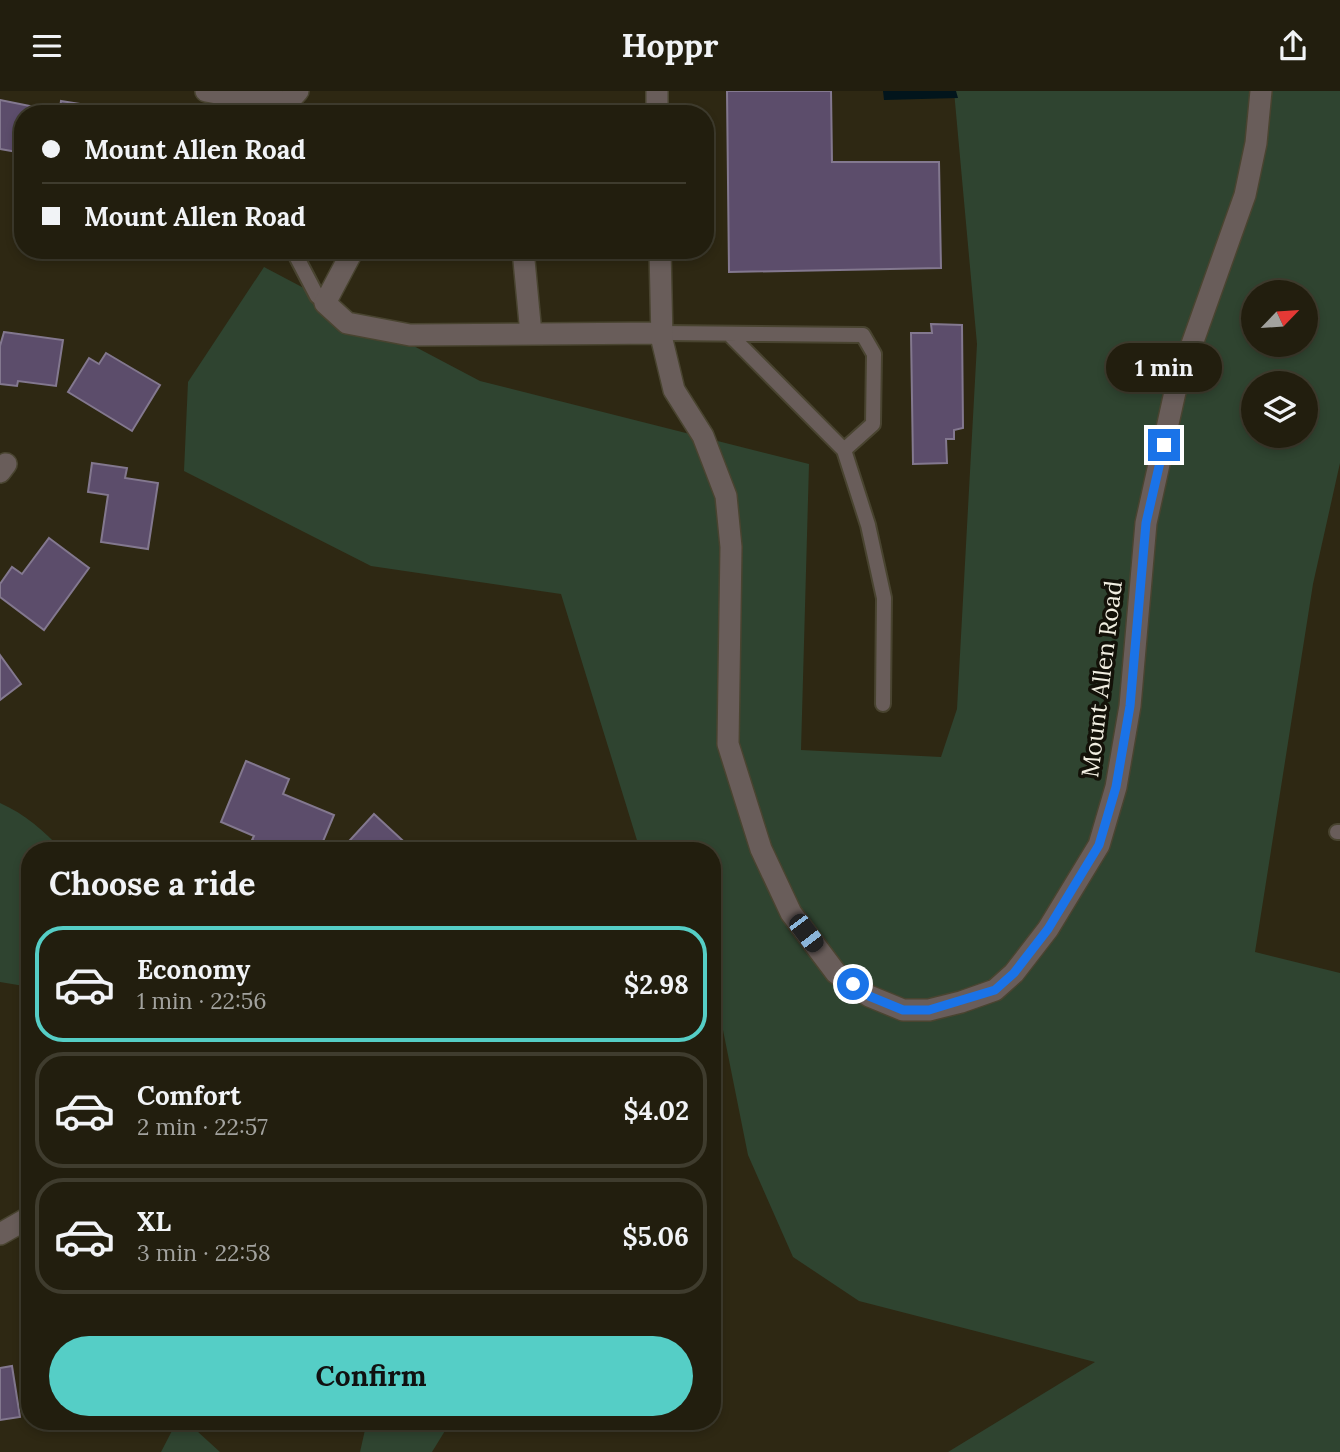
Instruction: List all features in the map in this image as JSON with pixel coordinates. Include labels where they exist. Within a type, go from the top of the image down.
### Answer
[{"type":"street","points":[[206,91],[249,99],[291,102]]},
{"type":"street","name":"Mount Allen Road","points":[[660,259],[662,333],[674,390],[703,436],[726,496],[731,547],[728,744],[761,849],[791,913],[836,973],[869,996],[903,1010],[929,1010],[995,990],[1014,973],[1048,929],[1099,845],[1116,787],[1130,706],[1146,523],[1175,392],[1245,195],[1256,143],[1261,91]]},
{"type":"street","points":[[348,259],[326,303],[347,323],[410,335],[662,333]]},
{"type":"street","points":[[524,259],[531,334]]},
{"type":"street","points":[[0,1234],[21,1222]]},
{"type":"lane","points":[[298,259],[317,296],[326,303]]},
{"type":"lane","points":[[662,333],[863,335],[874,354],[873,424],[844,450]]},
{"type":"lane","points":[[729,334],[844,450],[868,525],[884,598],[883,704]]},
{"type":"green space","points":[[954,91],[1340,91],[1340,463],[1313,584],[1255,952],[1340,973],[1340,1452],[948,1452],[1095,1362],[859,1301],[793,1257],[748,1155],[721,1020],[721,842],[638,842],[561,594],[371,566],[184,471],[188,382],[264,267],[480,381],[809,464],[801,750],[941,757],[957,709],[977,344]]},
{"type":"green space","points":[[0,803],[18,812],[54,842],[21,842],[21,986],[0,982]]},
{"type":"green space","points":[[172,1430],[196,1430],[220,1452],[161,1452]]},
{"type":"green space","points":[[365,1430],[445,1430],[432,1452],[360,1452]]},
{"type":"water","points":[[883,91],[956,91],[958,98],[884,100]]},
{"type":"building","points":[[727,91],[831,91],[832,162],[939,162],[941,268],[729,272]]},
{"type":"building","points":[[0,100],[25,105],[14,105],[14,151],[0,149]]},
{"type":"building","points":[[61,101],[87,105],[60,105]]},
{"type":"building","points":[[931,324],[962,325],[963,428],[954,430],[954,439],[946,439],[947,463],[913,464],[911,333],[932,333]]},
{"type":"building","points":[[4,332],[63,340],[56,386],[18,381],[17,386],[0,384],[0,346]]},
{"type":"building","points":[[106,353],[160,385],[132,431],[68,392],[89,358],[99,364]]},
{"type":"building","points":[[92,463],[127,468],[125,478],[158,483],[148,549],[101,542],[108,495],[88,492]]},
{"type":"building","points":[[49,538],[89,568],[44,630],[0,597],[0,584],[12,567],[22,574]]},
{"type":"building","points":[[0,655],[21,684],[0,700]]},
{"type":"building","points":[[246,761],[289,779],[283,794],[334,815],[323,842],[256,842],[252,840],[254,836],[221,822]]},
{"type":"building","points":[[374,814],[404,842],[348,842]]},
{"type":"building","points":[[12,1366],[20,1417],[0,1420],[0,1368]]},
{"type":"route","points":[[853,984],[869,996],[903,1010],[929,1010],[995,990],[1014,973],[1048,929],[1099,845],[1116,787],[1130,706],[1146,523],[1164,445]]}]
